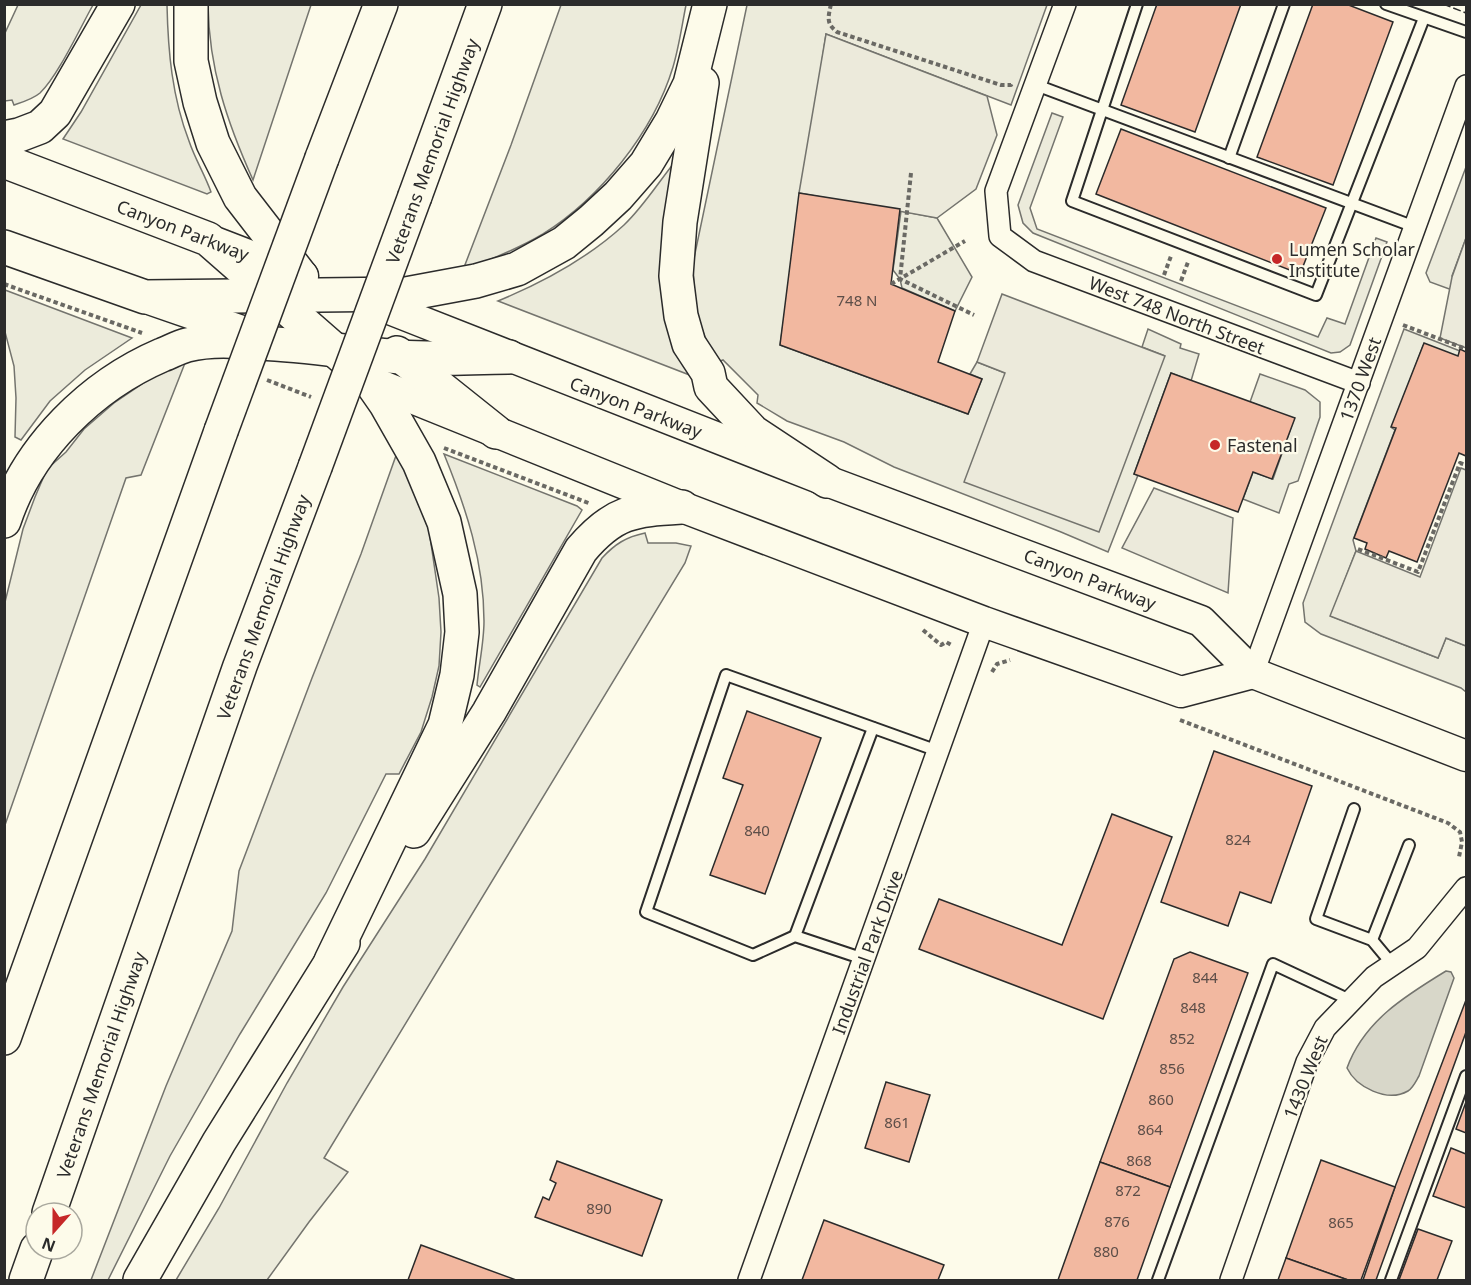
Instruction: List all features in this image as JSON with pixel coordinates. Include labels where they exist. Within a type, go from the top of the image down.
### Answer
[{"type":"highway","points":[[4,138],[40,127],[56,112],[118,4]]},
{"type":"highway","points":[[191,4],[191,61],[200,102],[213,143],[240,197],[326,288],[403,357],[496,432]]},
{"type":"highway","points":[[4,1038],[221,430],[381,4]]},
{"type":"highway","name":"Veterans Memorial Highway","points":[[53,1201],[240,666],[485,4]]},
{"type":"highway","points":[[4,248],[145,297],[272,296],[326,288],[406,294],[486,278],[517,269],[564,243],[618,196],[645,164],[672,121],[690,84],[710,4]]},
{"type":"highway","points":[[714,4],[680,222],[676,276],[681,316],[689,344],[708,373],[711,387],[753,432],[827,481]]},
{"type":"highway","name":"Canyon Parkway","points":[[4,161],[208,240]]},
{"type":"highway","points":[[208,240],[368,380],[386,404],[420,462],[444,522],[460,594],[462,632],[457,675],[445,725],[331,961]]},
{"type":"highway","points":[[4,521],[26,473],[58,429],[108,386],[140,365],[186,345],[225,341],[403,357],[509,357]]},
{"type":"highway","points":[[140,1281],[219,1142],[489,712],[581,550],[595,534],[610,522],[627,513],[682,507]]},
{"type":"highway","points":[[26,1281],[33,1261]]},
{"type":"main road","name":"Canyon Parkway","points":[[208,240],[326,288],[827,481],[1201,621],[1253,673],[1467,756]]},
{"type":"main road","points":[[145,297],[278,344],[682,507],[984,622],[1181,692],[1253,673]]},
{"type":"street","points":[[1036,85],[1065,4]]},
{"type":"street","name":"West 748 North Street","points":[[1036,85],[996,191],[1000,236],[1034,261],[1359,383]]},
{"type":"street","name":"1370 West","points":[[1253,673],[1467,86]]},
{"type":"street","name":"Industrial Park Drive","points":[[749,1281],[984,622]]},
{"type":"street","name":"1430 West","points":[[1232,1281],[1307,1062],[1325,1028],[1374,977],[1417,948],[1467,888]]},
{"type":"lane","points":[[1137,4],[1072,201],[1316,295],[1424,18]]},
{"type":"lane","points":[[1229,158],[1284,4]]},
{"type":"lane","points":[[1386,4],[1467,32]]},
{"type":"lane","points":[[1036,85],[1415,227]]},
{"type":"lane","points":[[864,959],[795,936],[753,955],[646,912],[726,675],[938,751]]},
{"type":"lane","points":[[795,936],[873,728]]},
{"type":"lane","points":[[1354,809],[1316,919],[1372,940],[1392,964]]},
{"type":"lane","points":[[1372,940],[1409,845]]},
{"type":"lane","points":[[1158,1281],[1273,964],[1350,1000]]},
{"type":"lane","points":[[1391,1281],[1467,1076]]},
{"type":"path","points":[[831,4],[827,20],[837,32],[1001,85]]},
{"type":"path","points":[[900,279],[911,173]]},
{"type":"path","points":[[891,284],[965,241]]},
{"type":"path","points":[[900,279],[974,315]]},
{"type":"path","points":[[4,284],[140,332]]},
{"type":"path","points":[[1404,325],[1467,349]]},
{"type":"path","points":[[262,378],[317,399]]},
{"type":"path","points":[[443,447],[584,501]]},
{"type":"path","points":[[1358,549],[1418,572],[1460,463],[1467,465]]},
{"type":"path","points":[[988,681],[997,664],[1011,659],[1019,660]]},
{"type":"path","points":[[1172,716],[1448,823],[1467,835]]},
{"type":"path","points":[[1459,857],[1462,842],[1460,832]]},
{"type":"shaded area","points":[[18,5],[93,5],[47,85],[34,97],[14,105],[12,100],[5,101],[5,33]]},
{"type":"shaded area","points":[[141,5],[167,5],[168,39],[175,91],[189,141],[211,192],[207,194],[63,139],[81,112]]},
{"type":"shaded area","points":[[208,5],[311,5],[253,180],[221,95],[212,51]]},
{"type":"shaded area","points":[[561,5],[686,5],[679,44],[664,92],[652,116],[622,162],[585,202],[543,234],[504,254],[463,270],[511,145]]},
{"type":"shaded area","points":[[747,5],[1047,5],[1011,105],[826,34],[780,345],[968,414],[982,379],[970,374],[977,362],[1005,373],[1165,356],[1142,347],[1148,329],[1181,344],[1180,348],[1199,354],[1191,381],[1171,373],[1134,474],[1138,475],[1108,552],[894,467],[844,442],[787,421],[757,403],[758,395],[723,360],[718,362],[701,326],[694,291],[693,263]]},
{"type":"shaded area","points":[[826,34],[987,96],[997,135],[976,189],[937,218],[799,193]]},
{"type":"shaded area","points":[[1052,113],[1063,117],[1030,208],[1037,229],[1318,337],[1327,318],[1345,324],[1376,238],[1387,242],[1350,345],[1340,352],[1331,353],[1033,233],[1023,223],[1018,205]]},
{"type":"shaded area","points":[[674,163],[700,379],[498,301],[564,269],[595,249],[638,211]]},
{"type":"shaded area","points":[[1466,167],[1466,238],[1452,276],[1463,294],[1430,282],[1426,273]]},
{"type":"shaded area","points":[[901,211],[937,218],[972,277],[955,311],[902,288],[900,279],[893,270]]},
{"type":"shaded area","points":[[1466,238],[1466,348],[1440,338],[1452,277]]},
{"type":"shaded area","points":[[5,290],[132,338],[85,370],[50,401],[21,440],[15,437],[14,366],[5,332]]},
{"type":"shaded area","points":[[1002,294],[1165,356],[1099,532],[964,482],[1005,373],[977,362]]},
{"type":"shaded area","points":[[1404,329],[1460,351],[1457,359],[1423,346],[1392,428],[1395,430],[1353,540],[1356,551],[1331,616],[1438,658],[1446,638],[1466,646],[1466,692],[1461,688],[1321,634],[1305,622],[1303,603]]},
{"type":"shaded area","points":[[185,363],[141,475],[126,478],[5,825],[5,602],[23,529],[35,497],[47,469],[66,452],[84,429],[114,403],[151,378]]},
{"type":"shaded area","points":[[1260,374],[1305,390],[1320,402],[1320,417],[1298,481],[1289,484],[1279,513],[1243,499],[1253,472],[1273,479],[1294,419],[1250,402]]},
{"type":"shaded area","points":[[398,450],[429,530],[439,598],[441,632],[439,666],[421,732],[399,774],[386,774],[326,893],[240,1034],[170,1156],[108,1280],[91,1280],[166,1086],[232,931],[239,871],[361,554]]},
{"type":"shaded area","points":[[444,454],[577,506],[582,510],[480,687],[477,685],[484,621],[481,578],[466,515]]},
{"type":"shaded area","points":[[1461,468],[1466,470],[1466,646],[1446,638],[1438,658],[1330,616],[1356,551],[1420,577]]},
{"type":"shaded area","points":[[1154,488],[1233,518],[1228,593],[1122,548]]},
{"type":"shaded area","points":[[645,533],[648,543],[676,543],[691,546],[685,563],[324,1158],[348,1172],[267,1280],[176,1280],[343,987],[425,859],[602,558],[621,542]]},
{"type":"shaded area","points":[[1446,971],[1451,972],[1454,978],[1419,1076],[1413,1086],[1408,1091],[1391,1095],[1373,1091],[1357,1081],[1347,1068],[1354,1051],[1375,1023],[1401,1000]]},
{"type":"building","points":[[1157,4],[1241,4],[1195,132],[1121,105]]},
{"type":"building","points":[[1313,4],[1346,4],[1393,22],[1333,185],[1257,157]]},
{"type":"building","points":[[1121,129],[1326,208],[1300,274],[1096,194]]},
{"type":"building","points":[[799,193],[900,209],[891,284],[955,311],[938,362],[982,379],[968,414],[780,345]]},
{"type":"building","points":[[1424,343],[1458,356],[1460,349],[1466,352],[1466,456],[1459,453],[1417,562],[1389,551],[1386,558],[1365,549],[1367,543],[1354,538],[1396,428],[1391,427]]},
{"type":"building","name":"Fastenal","points":[[1171,373],[1295,418],[1272,479],[1253,472],[1238,512],[1134,474]]},
{"type":"building","points":[[747,711],[821,738],[765,894],[710,875],[743,785],[723,778]]},
{"type":"building","points":[[1214,751],[1312,786],[1271,903],[1240,892],[1228,926],[1161,902]]},
{"type":"building","points":[[1112,814],[1172,837],[1103,1019],[919,949],[939,899],[1062,945]]},
{"type":"building","points":[[1190,952],[1248,973],[1170,1187],[1100,1162],[1174,959]]},
{"type":"building","points":[[1466,1000],[1466,1032],[1376,1280],[1363,1280],[1395,1187]]},
{"type":"building","points":[[886,1082],[930,1095],[909,1162],[865,1148]]},
{"type":"building","points":[[1466,1102],[1466,1133],[1456,1129]]},
{"type":"building","points":[[1451,1148],[1466,1154],[1466,1208],[1433,1196]]},
{"type":"building","points":[[1321,1160],[1395,1187],[1361,1280],[1348,1280],[1286,1258]]},
{"type":"building","points":[[557,1161],[662,1200],[642,1256],[535,1217],[543,1197],[549,1200],[556,1183],[550,1180]]},
{"type":"building","points":[[1100,1162],[1170,1187],[1137,1280],[1058,1280]]},
{"type":"building","points":[[824,1220],[944,1265],[938,1280],[802,1280]]},
{"type":"building","points":[[1418,1229],[1452,1241],[1437,1280],[1399,1280]]},
{"type":"building","points":[[421,1245],[516,1280],[408,1280]]},
{"type":"building","points":[[1286,1258],[1348,1280],[1278,1280]]},
{"type":"fence","points":[[1443,4],[1466,13]]},
{"type":"place","name":"Lumen Scholar Institute","points":[[1277,259]]},
{"type":"place","name":"Fastenal","points":[[1215,445]]}]
